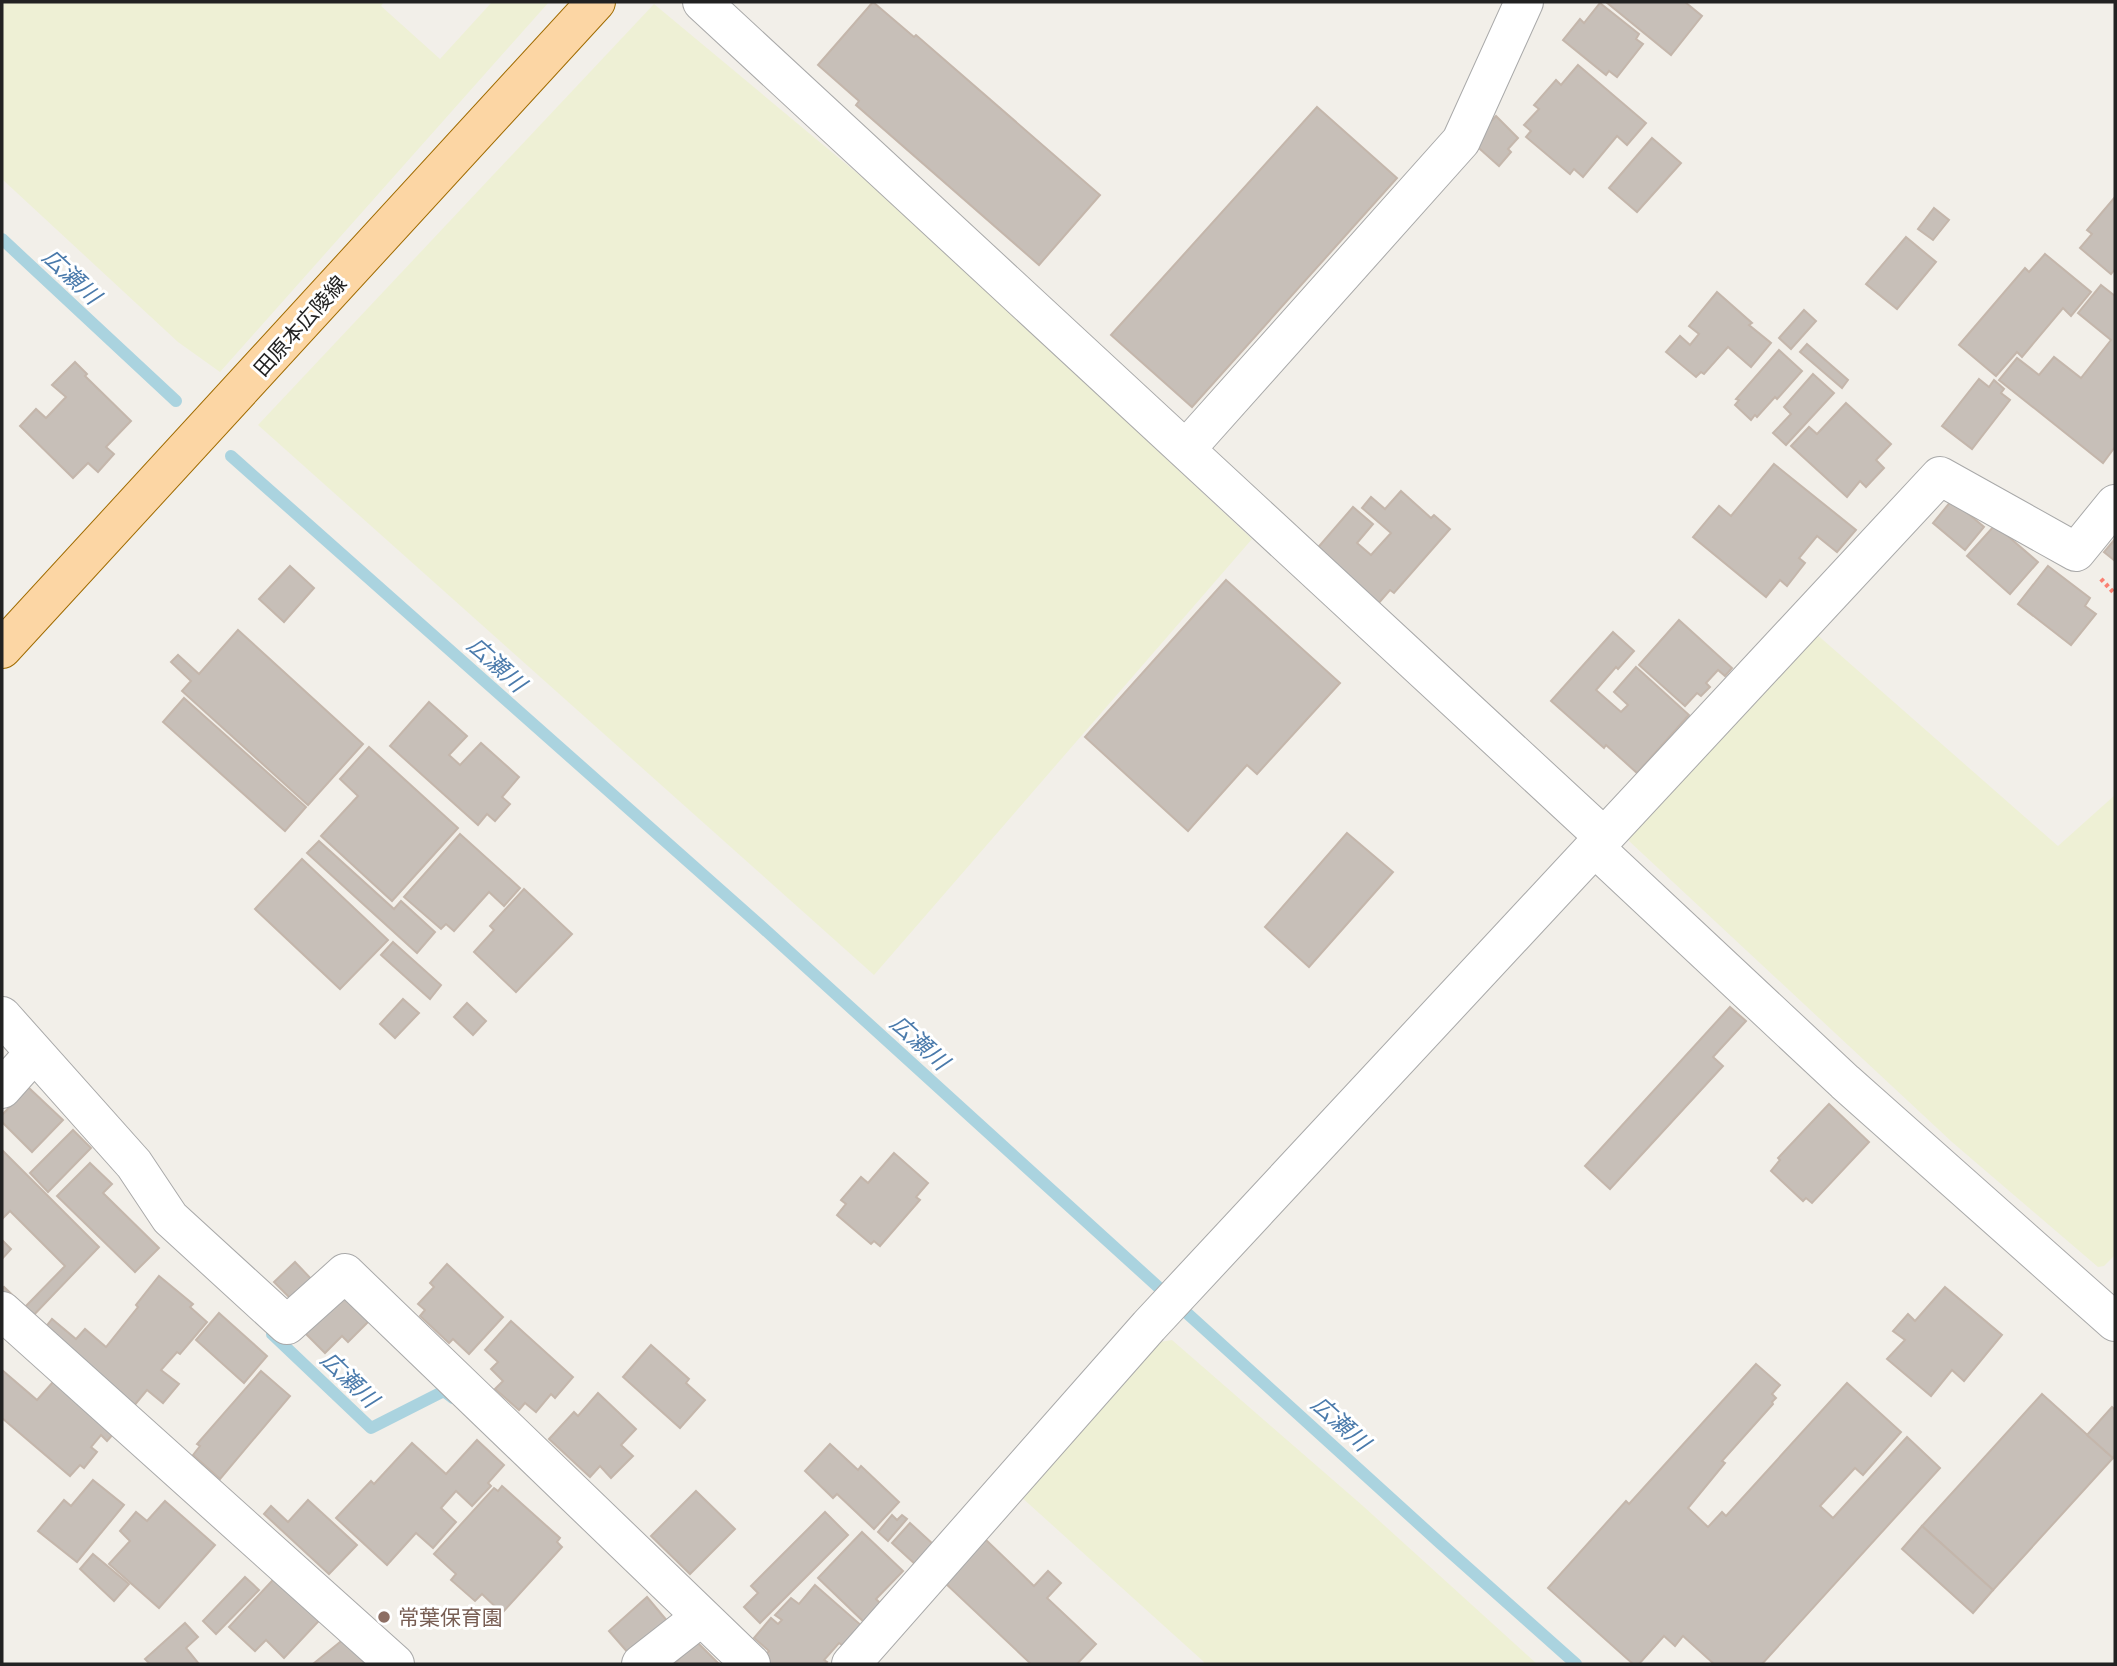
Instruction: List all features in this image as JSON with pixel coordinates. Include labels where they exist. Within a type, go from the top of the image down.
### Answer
[{"type":"main road","name":"田原本広陵線","points":[[2,649],[596,2]]},
{"type":"street","points":[[702,2],[1186,449],[1599,842],[1845,1082],[2115,1322]]},
{"type":"street","points":[[1186,449],[1461,141],[1524,2]]},
{"type":"street","points":[[851,1664],[1149,1326],[1940,476],[2076,552],[2115,504]]},
{"type":"street","points":[[2,1016],[18,1071],[134,1164],[170,1218],[287,1325],[345,1273],[692,1624],[751,1664]]},
{"type":"street","points":[[2,1311],[395,1664]]},
{"type":"street","points":[[641,1664],[692,1624]]},
{"type":"green space","points":[[2,2],[384,2],[381,6],[440,59],[492,2],[549,2],[220,372],[178,342],[2,179]]},
{"type":"green space","points":[[654,4],[899,208],[1252,539],[874,975],[258,425]]},
{"type":"green space","points":[[1814,632],[2058,846],[2115,795],[2115,1255],[2104,1266],[2098,1267],[1952,1142],[1629,841],[1629,836]]},
{"type":"green space","points":[[1172,1340],[1363,1506],[1537,1664],[1203,1664],[1204,1662],[1019,1495],[1153,1343]]},
{"type":"building","points":[[873,2],[914,37],[916,35],[1100,195],[1039,265],[856,105],[859,101],[818,65]]},
{"type":"building","points":[[1606,2],[1685,2],[1702,16],[1671,55]]},
{"type":"building","points":[[1600,3],[1639,34],[1636,39],[1643,44],[1617,77],[1609,71],[1606,75],[1563,40],[1580,19],[1584,23]]},
{"type":"building","points":[[1578,65],[1646,123],[1627,145],[1617,136],[1583,177],[1574,169],[1570,174],[1526,137],[1531,131],[1524,125],[1539,109],[1534,105],[1556,80],[1561,85]]},
{"type":"building","points":[[1317,107],[1397,178],[1192,407],[1111,335]]},
{"type":"building","points":[[1496,116],[1518,138],[1499,166],[1472,142]]},
{"type":"building","points":[[1652,138],[1681,163],[1637,212],[1609,188]]},
{"type":"building","points":[[2115,197],[2115,269],[2111,274],[2080,248],[2092,234],[2087,230]]},
{"type":"building","points":[[1934,208],[1949,220],[1933,240],[1918,229]]},
{"type":"building","points":[[1906,237],[1936,262],[1897,309],[1866,284]]},
{"type":"building","points":[[2045,254],[2091,292],[2071,316],[2063,308],[2022,357],[2017,352],[1996,376],[1959,345],[2025,268],[2029,272]]},
{"type":"building","points":[[2101,285],[2115,296],[2115,447],[2103,463],[1999,380],[2017,358],[2039,375],[2054,357],[2081,378],[2111,340],[2078,313]]},
{"type":"building","points":[[1717,292],[1771,343],[1751,367],[1728,347],[1704,374],[1701,372],[1696,377],[1666,352],[1680,336],[1690,345],[1699,334],[1689,326]]},
{"type":"building","points":[[1804,310],[1816,321],[1791,349],[1779,338]]},
{"type":"building","points":[[1807,344],[1848,380],[1842,388],[1800,352]]},
{"type":"building","points":[[1779,350],[1802,371],[1777,399],[1775,397],[1751,420],[1735,405],[1739,400],[1736,399]]},
{"type":"building","points":[[75,362],[87,374],[85,376],[131,421],[106,447],[114,454],[98,472],[88,463],[73,478],[20,426],[36,409],[46,418],[66,397],[52,385]]},
{"type":"building","points":[[1813,374],[1834,393],[1786,445],[1773,433],[1791,414],[1784,407]]},
{"type":"building","points":[[1979,379],[1989,387],[1994,380],[2004,389],[2001,393],[2010,400],[1972,449],[1942,426]]},
{"type":"building","points":[[1846,403],[1891,444],[1876,460],[1884,468],[1866,487],[1860,481],[1847,497],[1791,446],[1809,427],[1817,434]]},
{"type":"building","points":[[1774,464],[1856,530],[1837,552],[1817,536],[1799,558],[1805,563],[1787,586],[1780,580],[1766,597],[1693,537],[1719,506],[1731,516]]},
{"type":"building","points":[[1401,491],[1431,518],[1434,515],[1450,529],[1394,593],[1390,590],[1377,605],[1315,551],[1353,507],[1373,524],[1357,543],[1371,555],[1391,533],[1362,508],[1371,497],[1385,509]]},
{"type":"building","points":[[1952,500],[1984,527],[1965,550],[1933,523]]},
{"type":"building","points":[[1995,525],[2038,562],[2010,594],[1967,556]]},
{"type":"building","points":[[2115,539],[2115,561],[2104,552]]},
{"type":"building","points":[[290,566],[314,588],[284,622],[259,599]]},
{"type":"building","points":[[2048,566],[2090,598],[2085,606],[2096,614],[2071,645],[2018,604]]},
{"type":"building","points":[[1226,580],[1340,683],[1257,774],[1247,765],[1188,831],[1085,737]]},
{"type":"building","points":[[1679,620],[1732,668],[1725,676],[1718,670],[1706,683],[1710,687],[1701,696],[1697,693],[1685,706],[1639,665]]},
{"type":"building","points":[[238,630],[363,744],[308,805],[182,691],[191,681],[171,662],[178,655],[199,674]]},
{"type":"building","points":[[1613,632],[1634,651],[1596,690],[1621,712],[1628,705],[1614,692],[1636,667],[1689,715],[1637,773],[1551,701]]},
{"type":"building","points":[[184,698],[306,807],[285,831],[163,722]]},
{"type":"building","points":[[429,702],[467,736],[449,755],[460,765],[481,743],[519,777],[502,797],[510,804],[495,821],[487,814],[478,825],[390,746]]},
{"type":"building","points":[[369,747],[458,828],[392,901],[321,836],[358,796],[340,779]]},
{"type":"building","points":[[1347,833],[1393,872],[1309,967],[1265,927]]},
{"type":"building","points":[[460,834],[520,888],[504,906],[489,892],[454,931],[446,924],[441,929],[404,897]]},
{"type":"building","points":[[319,841],[394,909],[401,901],[435,932],[417,953],[307,853]]},
{"type":"building","points":[[302,859],[388,940],[340,989],[255,909]]},
{"type":"building","points":[[524,889],[572,934],[516,992],[474,952],[494,930],[490,926]]},
{"type":"building","points":[[393,942],[441,985],[430,999],[381,955]]},
{"type":"building","points":[[403,999],[419,1013],[395,1038],[380,1024]]},
{"type":"building","points":[[467,1003],[486,1021],[473,1035],[454,1017]]},
{"type":"building","points":[[1730,1007],[1746,1021],[1713,1057],[1723,1066],[1610,1189],[1585,1166]]},
{"type":"building","points":[[28,1087],[63,1120],[32,1152],[2,1122],[2,1115]]},
{"type":"building","points":[[1829,1104],[1869,1142],[1812,1203],[1806,1198],[1803,1201],[1771,1171],[1780,1160],[1778,1158]]},
{"type":"building","points":[[73,1130],[91,1148],[48,1192],[30,1173]]},
{"type":"building","points":[[2,1150],[99,1247],[29,1320],[2,1293],[2,1289],[4,1287],[25,1307],[65,1266],[10,1211],[2,1219]]},
{"type":"building","points":[[894,1153],[928,1183],[916,1197],[920,1200],[880,1246],[874,1241],[871,1244],[837,1215],[846,1204],[841,1200],[861,1177],[868,1183]]},
{"type":"building","points":[[90,1163],[112,1184],[103,1193],[159,1248],[135,1272],[57,1196]]},
{"type":"building","points":[[2,1240],[11,1249],[2,1259]]},
{"type":"building","points":[[295,1262],[316,1284],[296,1304],[274,1282]]},
{"type":"building","points":[[447,1264],[503,1317],[469,1354],[453,1339],[449,1343],[420,1316],[425,1310],[418,1304],[434,1287],[430,1283]]},
{"type":"building","points":[[159,1276],[193,1304],[190,1307],[207,1322],[180,1354],[177,1352],[161,1370],[179,1384],[163,1403],[147,1390],[133,1407],[41,1333],[52,1319],[76,1339],[85,1329],[106,1347]]},
{"type":"building","points":[[1945,1287],[2002,1335],[1964,1381],[1952,1370],[1931,1396],[1887,1359],[1905,1340],[1893,1331],[1908,1314],[1915,1321]]},
{"type":"building","points":[[344,1288],[373,1317],[348,1342],[342,1336],[325,1353],[302,1330]]},
{"type":"building","points":[[219,1313],[267,1356],[244,1383],[196,1340]]},
{"type":"building","points":[[511,1321],[573,1377],[555,1398],[551,1394],[536,1412],[525,1403],[519,1410],[495,1389],[503,1381],[491,1369],[498,1362],[485,1350]]},
{"type":"building","points":[[651,1345],[689,1379],[686,1383],[705,1400],[680,1428],[623,1377]]},
{"type":"building","points":[[1756,1364],[1780,1385],[1772,1394],[1776,1398],[1773,1404],[1722,1461],[1725,1463],[1688,1508],[1708,1527],[1722,1512],[1726,1516],[1847,1383],[1901,1432],[1863,1475],[1855,1468],[1820,1506],[1833,1518],[1907,1437],[1940,1468],[1762,1664],[1714,1664],[1683,1636],[1675,1646],[1664,1636],[1639,1664],[1633,1664],[1548,1588],[1626,1501],[1629,1504]]},
{"type":"building","points":[[2,1370],[37,1400],[61,1373],[122,1424],[107,1441],[101,1435],[91,1447],[97,1452],[84,1468],[80,1465],[70,1476],[2,1418]]},
{"type":"building","points":[[261,1371],[290,1396],[220,1479],[193,1455],[200,1446],[197,1444]]},
{"type":"building","points":[[598,1393],[636,1429],[621,1445],[633,1456],[611,1478],[600,1466],[590,1477],[549,1439],[574,1412],[578,1416]]},
{"type":"building","points":[[2042,1394],[2113,1458],[1993,1590],[1922,1526]]},
{"type":"building","points":[[2112,1407],[2115,1410],[2113,1458],[2087,1435]]},
{"type":"building","points":[[477,1440],[504,1465],[488,1483],[491,1486],[472,1506],[456,1491],[441,1508],[456,1522],[433,1548],[416,1533],[387,1565],[336,1518],[371,1481],[374,1484],[412,1443],[446,1474]]},
{"type":"building","points":[[830,1444],[858,1470],[861,1466],[899,1502],[874,1529],[837,1494],[833,1498],[805,1471]]},
{"type":"building","points":[[93,1480],[124,1505],[77,1562],[38,1531],[64,1500],[71,1506]]},
{"type":"building","points":[[502,1486],[560,1538],[557,1542],[562,1547],[502,1613],[482,1594],[475,1601],[451,1580],[456,1574],[434,1554],[494,1488],[498,1491]]},
{"type":"building","points":[[696,1491],[735,1529],[690,1574],[651,1536]]},
{"type":"building","points":[[308,1500],[357,1545],[329,1574],[264,1514],[271,1506],[288,1522]]},
{"type":"building","points":[[165,1501],[215,1545],[159,1608],[109,1564],[130,1541],[120,1531],[136,1512],[147,1521]]},
{"type":"building","points":[[825,1512],[848,1535],[760,1623],[744,1607],[758,1593],[751,1586]]},
{"type":"building","points":[[892,1515],[897,1520],[902,1515],[907,1519],[888,1541],[878,1532]]},
{"type":"building","points":[[910,1523],[933,1544],[915,1564],[892,1543]]},
{"type":"building","points":[[1922,1526],[1993,1590],[1973,1613],[1902,1549]]},
{"type":"building","points":[[862,1532],[903,1571],[876,1599],[885,1608],[868,1626],[818,1578]]},
{"type":"building","points":[[985,1539],[1034,1586],[1048,1571],[1061,1583],[1047,1598],[1096,1644],[1077,1664],[1031,1664],[944,1582]]},
{"type":"building","points":[[93,1554],[129,1584],[114,1601],[80,1569]]},
{"type":"building","points":[[284,1568],[329,1610],[284,1658],[266,1640],[255,1651],[229,1627]]},
{"type":"building","points":[[245,1577],[259,1590],[216,1634],[203,1621]]},
{"type":"building","points":[[815,1585],[863,1627],[845,1647],[839,1643],[824,1660],[827,1662],[825,1664],[768,1664],[762,1659],[769,1651],[754,1638],[771,1618],[778,1624],[782,1620],[775,1615],[791,1598],[799,1604]]},
{"type":"building","points":[[647,1597],[668,1622],[630,1655],[609,1631]]},
{"type":"building","points":[[185,1623],[198,1637],[186,1648],[199,1664],[150,1664],[145,1659]]},
{"type":"building","points":[[350,1634],[374,1664],[313,1664]]},
{"type":"building","points":[[696,1641],[719,1664],[674,1664]]},
{"type":"waterway","name":"広瀬川","points":[[2,239],[176,401]]},
{"type":"waterway","name":"広瀬川","points":[[231,456],[762,927],[1576,1664]]},
{"type":"waterway","name":"広瀬川","points":[[272,1334],[371,1428],[444,1391],[453,1398]]},
{"type":"place","name":"常葉保育園","points":[[384,1617]]}]
